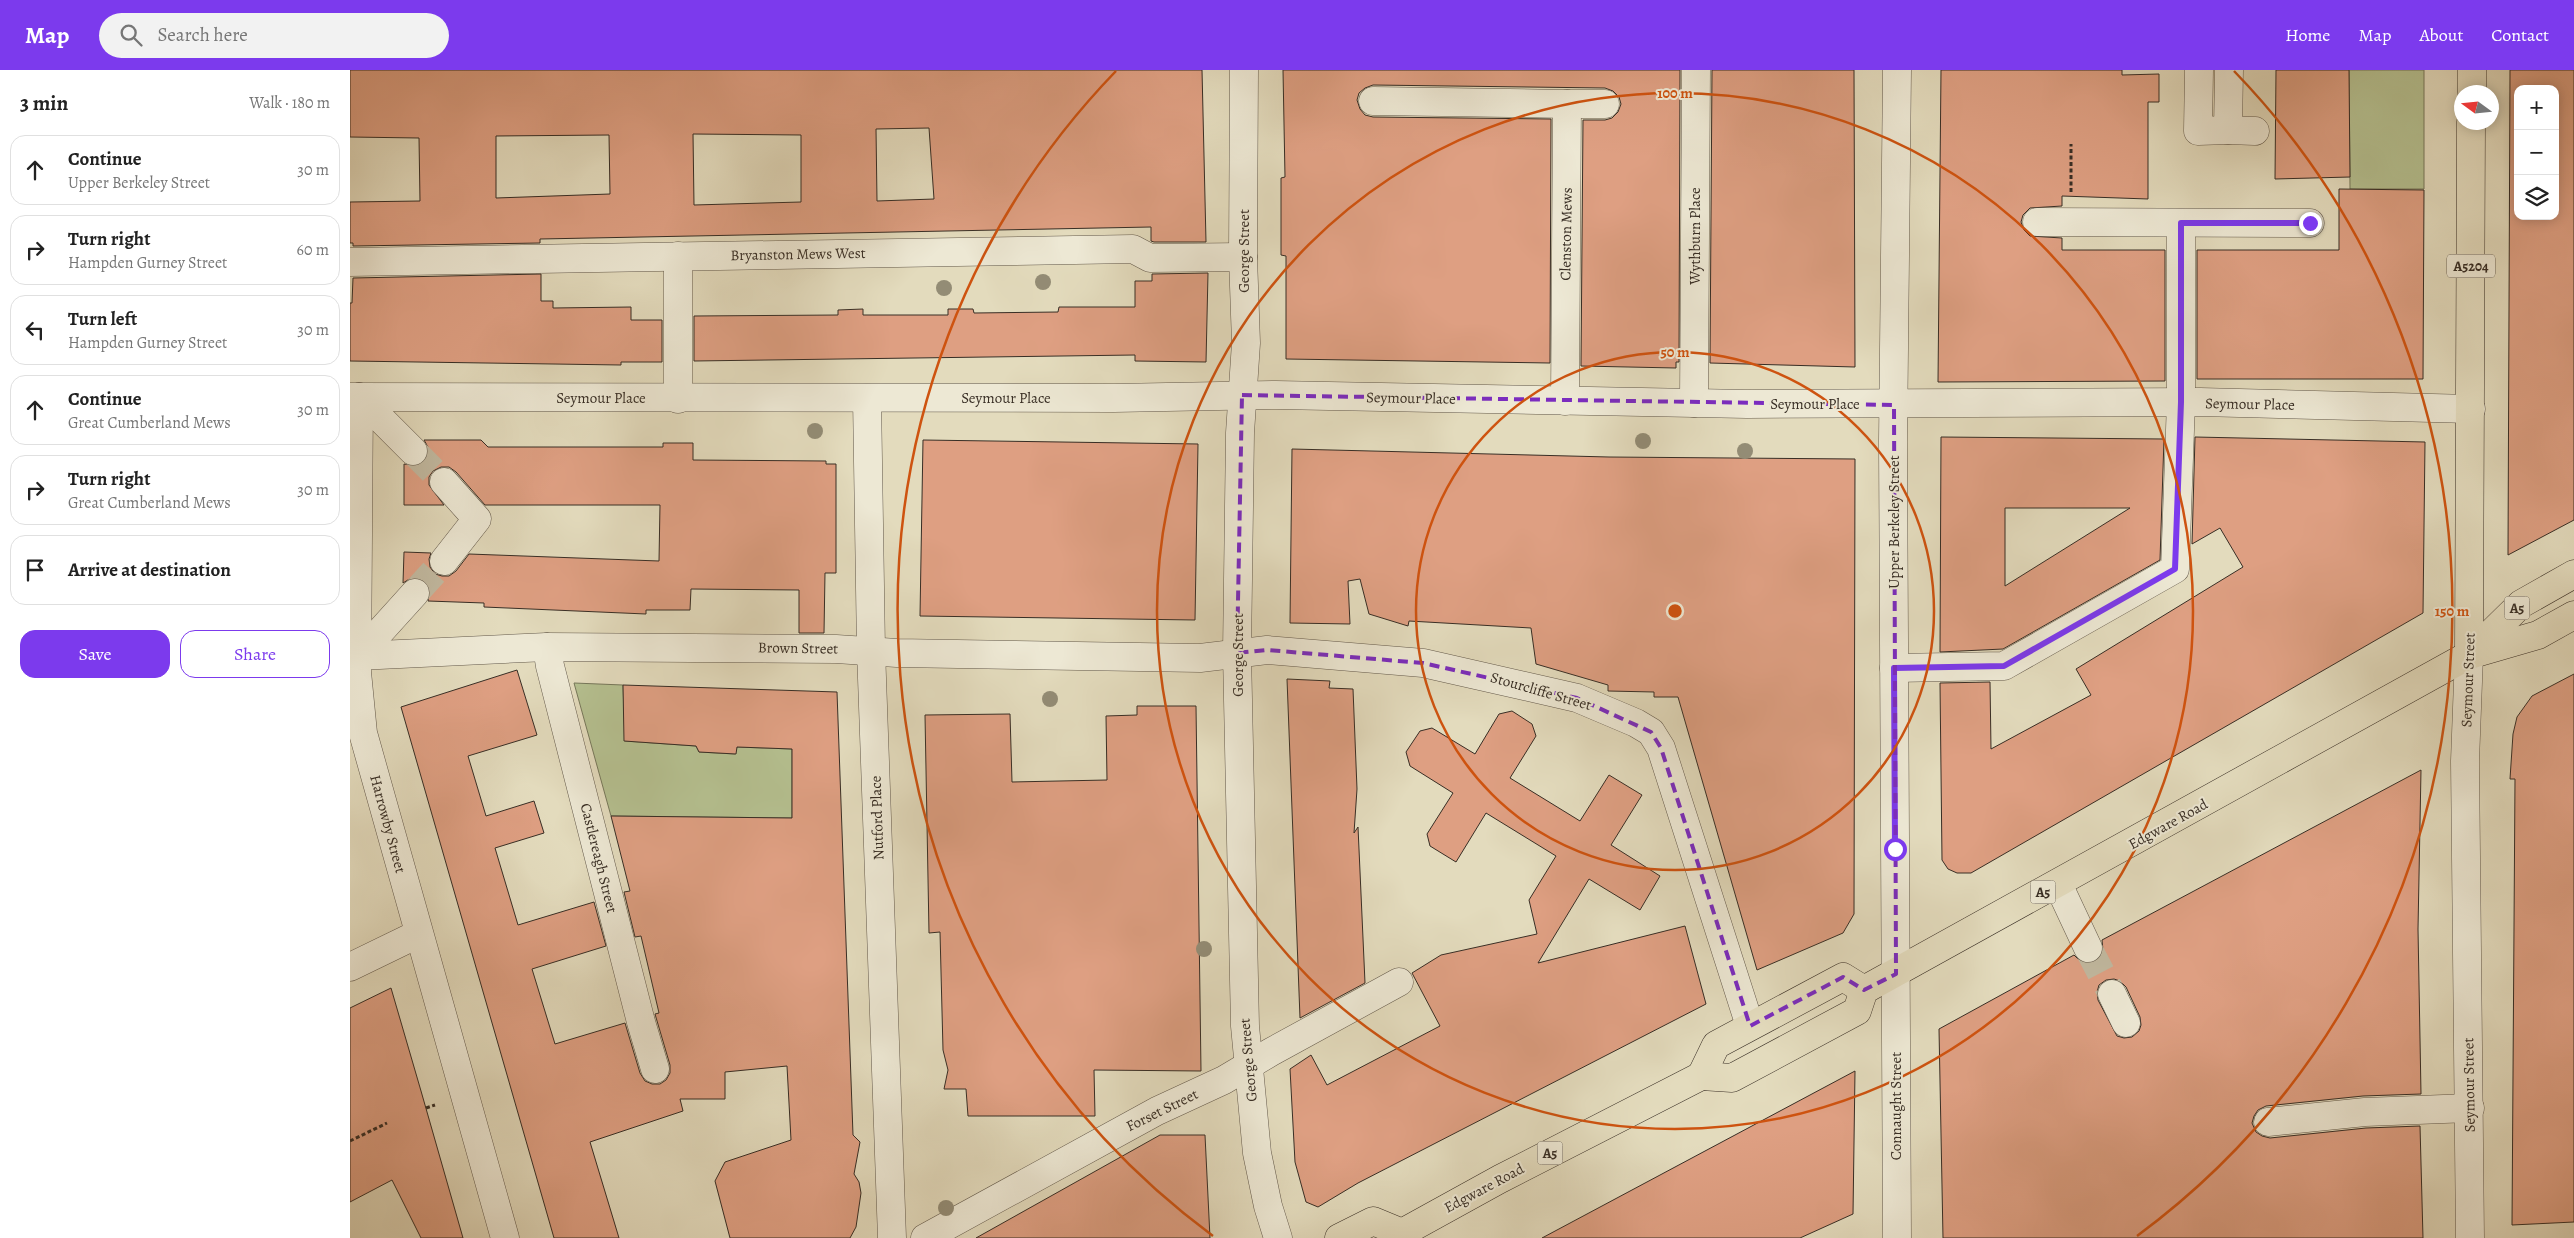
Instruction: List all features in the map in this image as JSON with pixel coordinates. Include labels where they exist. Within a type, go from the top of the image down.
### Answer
[{"type":"main road","points":[[2472,70],[2472,85]]},
{"type":"main road","name":"Seymour Street","points":[[2470,655],[2472,130]]},
{"type":"main road","name":"Edgware Road","points":[[2470,655],[2521,604],[2574,574]]},
{"type":"main road","name":"Edgware Road","points":[[1864,990],[2470,655],[2538,635],[2574,615]]},
{"type":"main road","points":[[1843,977],[1864,990],[1858,1011],[1732,1078],[1701,1076],[1716,1045],[1750,1026],[1843,977]]},
{"type":"main road","name":"Edgware Road","points":[[1339,1238],[1373,1221],[1400,1235],[1500,1179],[1701,1076]]},
{"type":"street","name":"George Street","points":[[1244,70],[1243,257],[1246,343],[1242,395],[1237,653],[1247,1065],[1257,1153],[1268,1206],[1278,1238]]},
{"type":"street","name":"Wythburn Place","points":[[1694,403],[1696,70]]},
{"type":"street","name":"Upper Berkeley Street","points":[[1896,974],[1894,405],[1897,70]]},
{"type":"street","points":[[2199,70],[2198,131],[2256,131]]},
{"type":"street","points":[[2228,130],[2229,70]]},
{"type":"street","points":[[1373,101],[1605,104]]},
{"type":"street","name":"Clenston Mews","points":[[1565,401],[1567,104]]},
{"type":"street","points":[[2037,222],[2310,223]]},
{"type":"street","points":[[1894,668],[2004,666],[2175,569],[2181,402],[2181,223]]},
{"type":"street","name":"Bryanston Mews West","points":[[350,262],[1133,249],[1150,258],[1243,257]]},
{"type":"street","points":[[678,256],[678,399]]},
{"type":"street","name":"Seymour Place","points":[[355,397],[678,399],[1114,398],[1242,395],[1894,405],[2181,402],[2471,409]]},
{"type":"street","points":[[355,397],[413,451]]},
{"type":"street","name":"Harrowby Street","points":[[355,397],[355,668],[363,733],[418,934],[506,1238]]},
{"type":"street","name":"Nutford Place","points":[[867,398],[871,650],[892,1238]]},
{"type":"street","points":[[444,482],[477,519],[444,561]]},
{"type":"street","points":[[355,668],[415,593]]},
{"type":"street","name":"Brown Street","points":[[355,668],[547,647],[871,650],[906,653],[1200,658],[1237,653]]},
{"type":"street","name":"Castlereagh Street","points":[[547,647],[550,666],[621,945],[655,1069]]},
{"type":"street","name":"Stourcliffe Street","points":[[1237,653],[1261,650],[1424,664],[1577,698],[1636,723],[1651,732],[1662,748],[1750,1026]]},
{"type":"street","name":"Seymour Street","points":[[2470,655],[2465,761],[2470,1238]]},
{"type":"street","points":[[2058,884],[2088,948]]},
{"type":"street","points":[[350,967],[418,934]]},
{"type":"street","name":"Connaught Street","points":[[1896,974],[1897,1238]]},
{"type":"street","name":"Forset Street","points":[[925,1238],[1157,1111],[1224,1080],[1247,1065],[1399,982]]},
{"type":"street","points":[[2112,994],[2126,1023]]},
{"type":"street","points":[[2268,1122],[2365,1112],[2470,1108]]},
{"type":"path","points":[[2071,222],[2072,144]]},
{"type":"path","points":[[350,1141],[387,1123]]},
{"type":"highlighted area","points":[[1242,395],[1894,405],[1896,974],[1864,990],[1843,977],[1750,1026],[1661,748],[1651,732],[1577,698],[1423,663],[1267,650],[1237,653]]},
{"type":"green space","points":[[2349,70],[2424,70],[2424,189],[2350,189]]},
{"type":"green space","points":[[574,683],[623,685],[625,741],[696,746],[699,752],[735,754],[737,747],[792,749],[792,818],[611,816]]},
{"type":"building","points":[[350,70],[1202,70],[1206,242],[1154,242],[1151,241],[1151,227],[540,239],[540,243],[353,246],[353,243],[350,243],[350,202],[420,201],[419,138],[350,137]],"holes":[[[929,128],[934,199],[877,201],[876,129]],[[693,134],[801,135],[801,202],[694,205]],[[609,135],[610,194],[496,198],[496,136]]]},
{"type":"building","points":[[1283,70],[1680,70],[1679,362],[1676,362],[1676,368],[1581,366],[1583,120],[1605,120],[1612,118],[1618,112],[1621,104],[1619,97],[1613,91],[1605,88],[1373,85],[1359,93],[1357,100],[1360,109],[1365,115],[1373,117],[1551,119],[1550,363],[1286,359],[1286,256],[1281,255],[1281,178],[1285,177]]},
{"type":"building","points":[[1712,70],[1854,70],[1855,367],[1710,363]]},
{"type":"building","points":[[1941,70],[2122,70],[2122,75],[2159,74],[2159,102],[2148,102],[2148,199],[2062,196],[2062,206],[2030,208],[2023,215],[2021,222],[2024,230],[2030,236],[2062,238],[2062,250],[2165,250],[2165,381],[1938,382]]},
{"type":"building","points":[[2276,70],[2349,70],[2350,177],[2275,179]]},
{"type":"building","points":[[2510,70],[2574,70],[2574,520],[2508,555]]},
{"type":"building","points":[[2339,189],[2424,190],[2423,379],[2197,379],[2197,250],[2339,250]]},
{"type":"building","points":[[1208,273],[1206,362],[1135,361],[1135,355],[694,361],[694,316],[838,315],[838,310],[863,309],[863,315],[948,315],[948,309],[973,309],[974,313],[1058,312],[1059,307],[1135,307],[1135,281],[1152,281],[1152,274]]},
{"type":"building","points":[[541,274],[541,301],[553,301],[553,308],[631,307],[631,320],[662,320],[662,362],[621,362],[621,365],[350,361],[350,303],[352,303],[353,278]]},
{"type":"building","points":[[1941,437],[2164,439],[2160,560],[2003,649],[1940,652]],"holes":[[[2005,508],[2130,508],[2005,586]]]},
{"type":"building","points":[[2195,437],[2425,442],[2423,613],[1971,873],[1957,873],[1948,869],[1942,860],[1940,683],[1990,682],[1991,749],[2091,695],[2076,669],[2243,567],[2220,528],[2192,544]]},
{"type":"building","points":[[424,440],[481,440],[488,447],[663,447],[663,443],[693,443],[693,460],[826,461],[826,464],[836,464],[836,573],[825,573],[824,633],[799,633],[799,590],[691,589],[690,610],[646,610],[646,614],[484,607],[484,603],[428,601],[430,589],[425,581],[419,578],[411,578],[403,583],[404,552],[431,553],[429,559],[430,567],[435,574],[442,576],[449,576],[456,571],[469,554],[659,561],[660,505],[485,505],[456,472],[449,467],[441,467],[433,471],[429,477],[429,485],[444,505],[404,505],[404,464],[417,466],[424,462],[428,455],[428,447]]},
{"type":"building","points":[[923,440],[1198,444],[1195,620],[920,616]]},
{"type":"building","points":[[1292,449],[1609,457],[1855,459],[1854,914],[1843,933],[1757,970],[1678,697],[1654,697],[1654,692],[1608,691],[1608,685],[1536,664],[1531,628],[1409,621],[1408,626],[1369,614],[1360,579],[1348,581],[1350,624],[1290,623]]},
{"type":"building","points":[[517,670],[537,735],[468,756],[486,816],[534,801],[544,833],[495,848],[518,925],[594,902],[606,946],[532,969],[555,1044],[625,1023],[640,1073],[645,1081],[652,1084],[660,1084],[666,1080],[670,1073],[670,1065],[655,1014],[659,1013],[641,936],[635,937],[624,892],[630,891],[611,816],[792,818],[792,749],[737,747],[736,754],[699,752],[696,746],[624,741],[623,685],[837,692],[853,1135],[860,1142],[854,1174],[859,1182],[861,1193],[856,1227],[850,1238],[730,1238],[715,1181],[725,1162],[791,1140],[787,1066],[725,1072],[725,1099],[680,1099],[683,1111],[590,1142],[619,1238],[554,1238],[401,707]]},
{"type":"building","points":[[2574,674],[2574,1222],[2512,1225],[2515,779],[2510,779],[2513,734],[2517,717],[2532,696]]},
{"type":"building","points":[[1287,679],[1330,681],[1329,688],[1353,689],[1357,789],[1354,833],[1358,827],[1365,983],[1300,1018]]},
{"type":"building","points":[[1137,706],[1196,706],[1201,1071],[1094,1070],[1095,1116],[968,1116],[966,1089],[944,1089],[948,1070],[943,1050],[940,932],[929,933],[925,715],[1010,714],[1012,782],[1107,780],[1106,716],[1137,715]]},
{"type":"building","points":[[1512,711],[1532,724],[1536,736],[1510,778],[1580,821],[1609,775],[1642,795],[1611,845],[1660,876],[1640,910],[1589,879],[1538,963],[1685,926],[1706,1004],[1358,1183],[1318,1207],[1306,1202],[1295,1162],[1290,1069],[1311,1055],[1327,1085],[1440,1026],[1412,973],[1441,955],[1537,934],[1529,900],[1556,856],[1486,813],[1456,862],[1430,846],[1427,834],[1453,793],[1410,766],[1406,752],[1420,731],[1432,728],[1475,754],[1499,714]]},
{"type":"building","points":[[2421,770],[2418,929],[2421,1094],[2363,1096],[2266,1106],[2258,1110],[2252,1123],[2256,1132],[2270,1138],[2366,1128],[2420,1126],[2423,1238],[1943,1238],[1939,1029],[2074,955],[2086,963],[2095,962],[2103,950],[2102,940]],"holes":[[[2114,979],[2120,981],[2126,987],[2140,1017],[2141,1025],[2139,1031],[2132,1037],[2124,1038],[2117,1036],[2098,1000],[2097,992],[2099,985],[2106,980]]]},
{"type":"building","points":[[391,988],[463,1238],[421,1238],[392,1180],[350,1202],[350,1008]]},
{"type":"building","points":[[1855,1071],[1853,1214],[1800,1238],[1542,1238]]},
{"type":"building","points":[[1160,1135],[1205,1135],[1210,1238],[976,1238]]},
{"type":"tunnel","points":[[413,451],[444,482]]},
{"type":"tunnel","points":[[415,593],[444,561]]},
{"type":"tunnel","points":[[2088,948],[2112,994]]},
{"type":"route","points":[[1895,849],[1894,668],[2004,666],[2175,569],[2181,402],[2181,223],[2310,223]]}]
